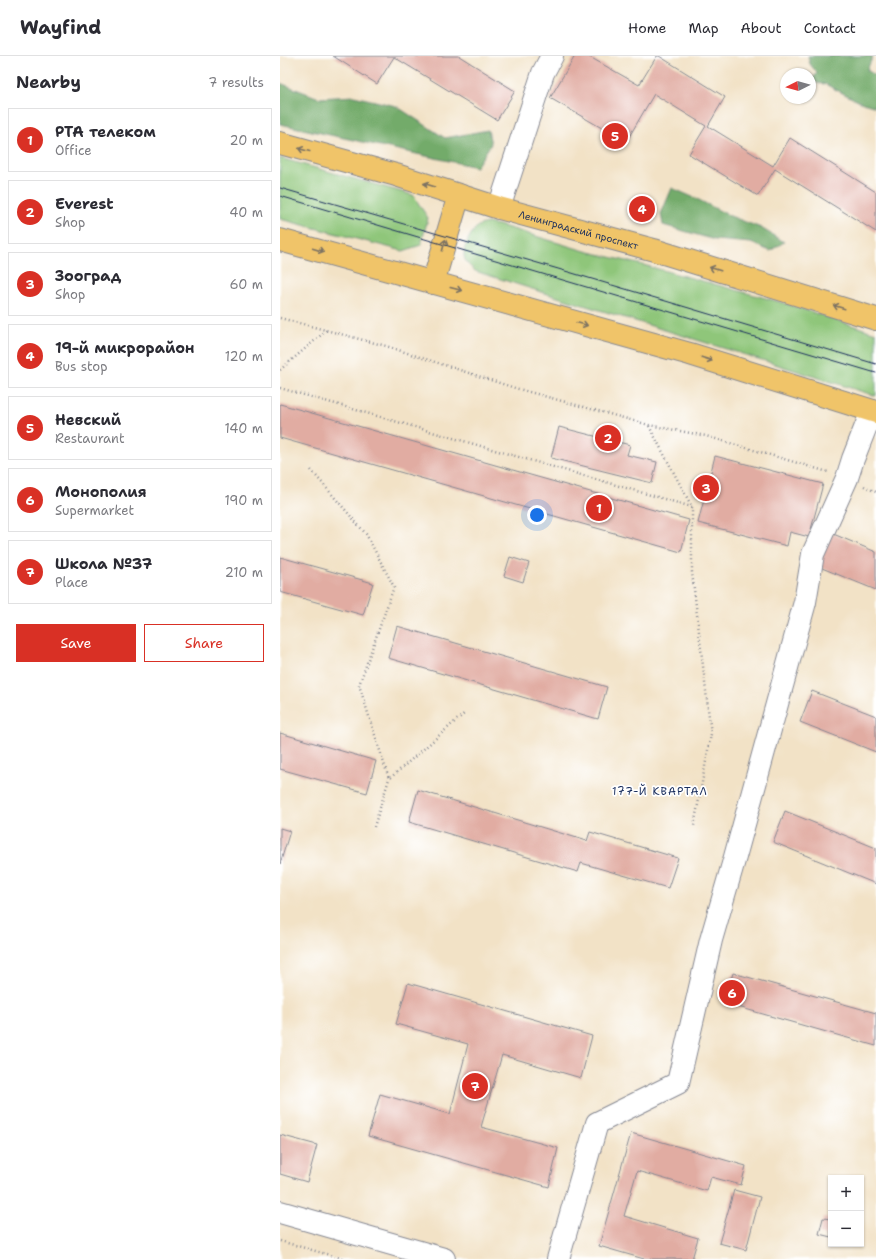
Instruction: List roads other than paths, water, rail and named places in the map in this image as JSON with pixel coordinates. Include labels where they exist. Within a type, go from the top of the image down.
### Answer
[{"type":"main road","name":"Ленинградский проспект","points":[[280,143],[396,175],[499,208],[654,250],[876,319]]},
{"type":"main road","points":[[433,283],[458,195]]},
{"type":"main road","points":[[280,240],[690,354],[874,412]]},
{"type":"street","points":[[499,208],[543,73],[552,56]]},
{"type":"street","points":[[558,1259],[597,1123],[678,1083],[711,940],[805,602],[813,554],[847,478],[853,458],[874,412]]},
{"type":"street","points":[[280,1212],[444,1259]]},
{"type":"tram line","points":[[280,188],[876,364]]},
{"type":"tram line","points":[[280,196],[876,373]]},
{"type":"place","name":"Невский","points":[[615,136]]},
{"type":"place","name":"19-й микрорайон","points":[[642,209]]},
{"type":"place","name":"Everest","points":[[608,438]]},
{"type":"place","name":"Зооград","points":[[706,488]]},
{"type":"place","name":"РТА телеком","points":[[599,508]]},
{"type":"place","name":"Монополия","points":[[732,993]]},
{"type":"place","name":"Школа №37","points":[[475,1086]]},
{"type":"district","name":"177-Й КВАРТАЛ","points":[[660,791]]}]
